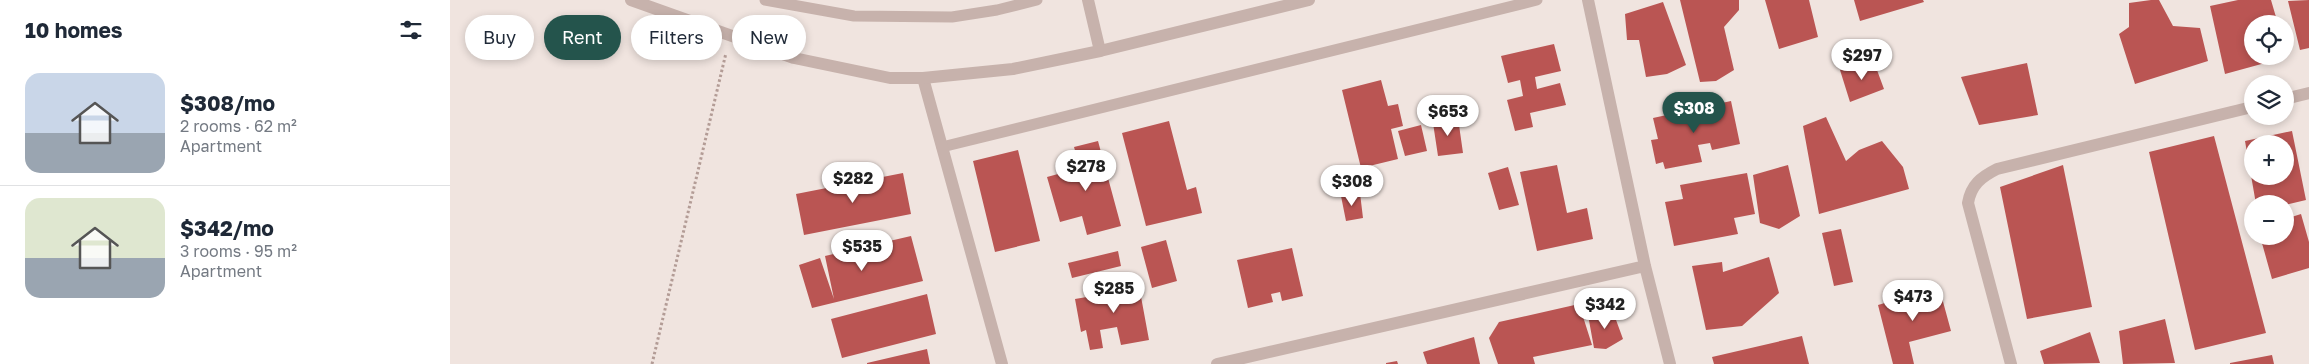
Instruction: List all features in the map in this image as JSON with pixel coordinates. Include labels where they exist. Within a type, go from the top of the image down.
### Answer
[{"type":"street","points":[[631,0],[794,58],[890,78],[923,78],[1013,69],[1100,51],[1309,0]]},
{"type":"street","points":[[1088,0],[1100,51]]},
{"type":"street","points":[[1588,0],[1644,266],[1670,364]]},
{"type":"street","points":[[923,78],[1002,364]]},
{"type":"street","points":[[2294,97],[2309,93]]},
{"type":"street","points":[[2011,364],[1968,203],[1970,192],[1977,182],[1997,169],[2244,109]]},
{"type":"street","points":[[1217,364],[1644,266]]},
{"type":"lane","points":[[765,0],[854,16],[952,17],[1037,0]]},
{"type":"lane","points":[[942,147],[1537,0]]},
{"type":"path","points":[[652,364],[731,35]]},
{"type":"building","points":[[1680,0],[1739,0],[1739,10],[1724,27],[1734,70],[1716,81],[1700,82]]},
{"type":"building","points":[[1765,0],[1809,0],[1818,37],[1779,49]]},
{"type":"building","points":[[1854,0],[1923,0],[1924,2],[1860,21]]},
{"type":"building","points":[[2159,0],[2173,26],[2200,28],[2208,61],[2135,84],[2119,34],[2129,27],[2129,3]]},
{"type":"building","points":[[2238,0],[2271,0],[2275,15],[2244,15],[2244,65],[2258,65],[2225,74],[2210,6]]},
{"type":"building","points":[[2309,0],[2309,48],[2300,50],[2294,26],[2294,15],[2291,15],[2288,1]]},
{"type":"building","points":[[1663,2],[1686,65],[1667,74],[1646,77],[1639,40],[1627,40],[1625,14]]},
{"type":"building","points":[[1554,44],[1561,71],[1535,77],[1537,89],[1560,83],[1566,105],[1530,113],[1533,127],[1515,131],[1507,100],[1523,96],[1520,80],[1508,83],[1501,56]]},
{"type":"building","points":[[1874,62],[1884,89],[1850,102],[1840,70]]},
{"type":"building","points":[[2027,63],[2038,115],[1979,125],[1961,77]]},
{"type":"building","points":[[1381,80],[1388,106],[1398,104],[1403,126],[1391,129],[1398,159],[1361,168],[1342,90]]},
{"type":"building","points":[[1731,101],[1740,144],[1712,150],[1710,143],[1698,145],[1702,162],[1665,169],[1663,162],[1656,164],[1651,140],[1658,139],[1653,118]]},
{"type":"building","points":[[1826,117],[1846,161],[1859,150],[1882,141],[1903,167],[1909,189],[1819,214],[1803,126]]},
{"type":"building","points":[[1458,118],[1463,153],[1438,156],[1433,123]]},
{"type":"building","points":[[1169,121],[1187,190],[1196,187],[1202,213],[1146,226],[1122,133]]},
{"type":"building","points":[[1421,125],[1427,151],[1405,156],[1398,131]]},
{"type":"building","points":[[2292,131],[2293,135],[2273,135]]},
{"type":"building","points":[[2214,136],[2266,333],[2195,350],[2149,152]]},
{"type":"building","points":[[1098,141],[1121,226],[1087,235],[1082,216],[1060,222],[1047,177],[1080,168],[1074,147]]},
{"type":"building","points":[[2294,141],[2306,200],[2294,203],[2294,195],[2254,195],[2253,185],[2294,185]]},
{"type":"building","points":[[1018,150],[1040,241],[995,252],[973,161]]},
{"type":"building","points":[[1557,165],[1567,213],[1587,208],[1593,239],[1537,251],[1520,172]]},
{"type":"building","points":[[1788,165],[1800,216],[1779,229],[1760,223],[1753,175]]},
{"type":"building","points":[[2063,165],[2092,307],[2027,319],[2000,187]]},
{"type":"building","points":[[1508,167],[1519,205],[1499,210],[1488,173]]},
{"type":"building","points":[[903,173],[911,214],[804,235],[796,194]]},
{"type":"building","points":[[1747,173],[1755,214],[1734,218],[1738,234],[1674,246],[1665,202],[1683,199],[1680,185]]},
{"type":"building","points":[[1360,193],[1363,218],[1346,221],[1341,196]]},
{"type":"building","points":[[2301,214],[2309,242],[2309,268],[2272,279],[2263,245],[2294,245],[2294,216]]},
{"type":"building","points":[[1841,229],[1853,282],[1834,286],[1822,233]]},
{"type":"building","points":[[911,236],[923,281],[812,308],[799,265],[820,258],[834,299],[825,256]]},
{"type":"building","points":[[1166,240],[1177,281],[1152,288],[1141,247]]},
{"type":"building","points":[[1292,248],[1303,296],[1282,301],[1280,292],[1271,294],[1273,302],[1248,308],[1237,260]]},
{"type":"building","points":[[1118,251],[1121,266],[1072,278],[1068,263]]},
{"type":"building","points":[[1769,257],[1779,293],[1742,326],[1706,330],[1692,266],[1722,262],[1723,272]]},
{"type":"building","points":[[1137,275],[1149,340],[1121,345],[1117,327],[1100,330],[1103,348],[1090,350],[1086,330],[1081,332],[1075,299],[1116,292],[1114,280]]},
{"type":"building","points":[[1939,287],[1951,331],[1909,342],[1914,364],[1893,364],[1878,305]]},
{"type":"building","points":[[927,294],[936,334],[842,358],[831,319]]},
{"type":"building","points":[[1579,304],[1592,345],[1533,357],[1535,364],[1498,364],[1489,338],[1499,322]]},
{"type":"building","points":[[1612,309],[1623,339],[1606,349],[1594,348],[1588,315]]},
{"type":"building","points":[[2165,319],[2175,363],[2123,364],[2119,331]]},
{"type":"building","points":[[2090,332],[2100,363],[2044,364],[2040,351]]},
{"type":"building","points":[[1802,336],[1809,364],[1714,364],[1712,357]]},
{"type":"building","points":[[1474,337],[1480,364],[1427,364],[1423,352]]},
{"type":"building","points":[[927,349],[930,364],[867,364],[867,363]]},
{"type":"building","points":[[2272,355],[2274,364],[2230,364],[2230,363]]},
{"type":"building","points":[[1397,361],[1398,364],[1386,364],[1386,363]]}]
